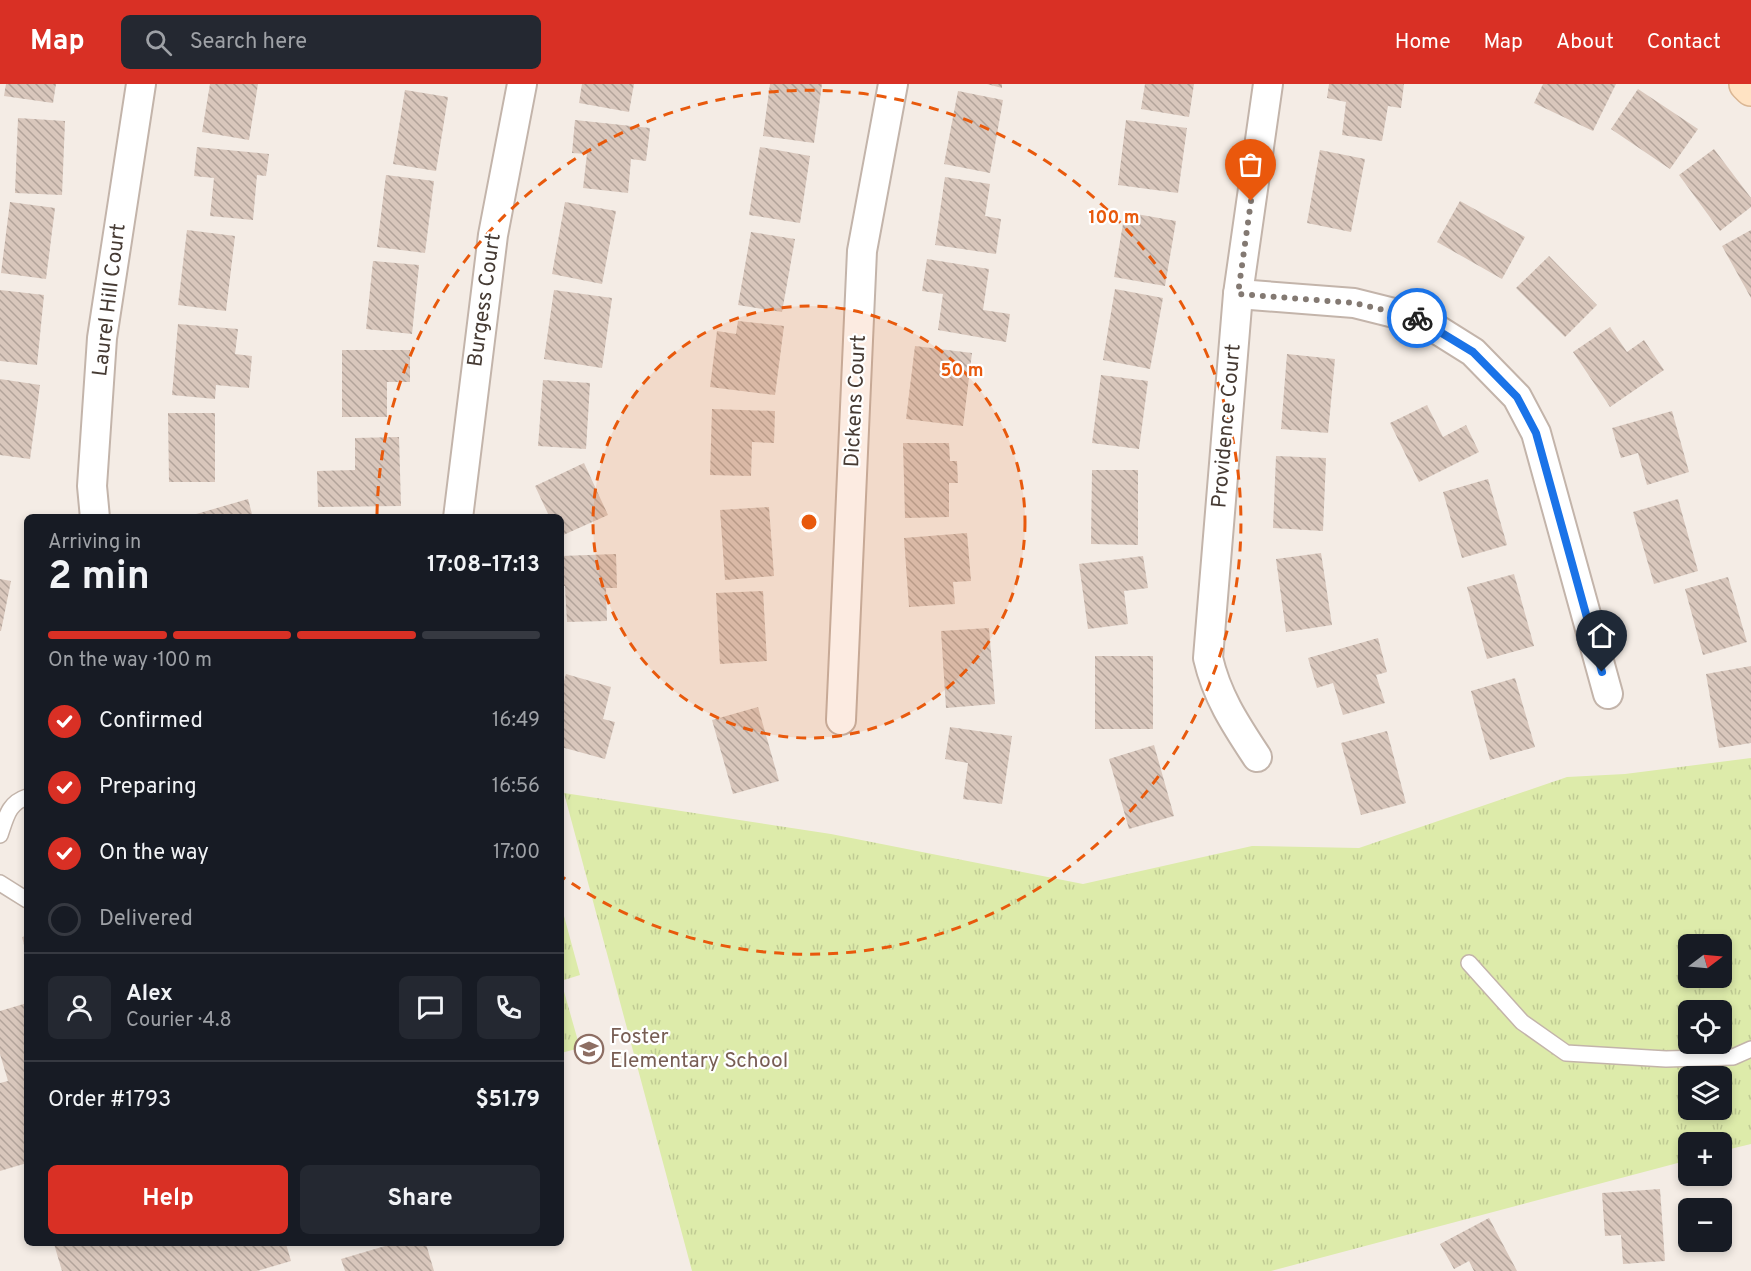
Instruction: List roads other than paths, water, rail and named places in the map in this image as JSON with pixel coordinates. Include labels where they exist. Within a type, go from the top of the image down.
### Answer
[{"type":"street","name":"Laurel Hill Court","points":[[95,514],[92,486],[102,338],[141,84]]},
{"type":"street","name":"Burgess Court","points":[[458,514],[493,235],[522,84]]},
{"type":"street","name":"Dickens Court","points":[[841,720],[862,251],[893,84]]},
{"type":"street","name":"Providence Court","points":[[1257,757],[1227,713],[1213,681],[1208,658],[1238,294],[1268,84]]},
{"type":"street","points":[[1746,84],[1751,89]]},
{"type":"street","points":[[1238,294],[1354,303],[1422,320],[1473,352],[1517,397],[1536,433],[1608,694]]},
{"type":"lane","points":[[0,835],[9,808],[24,798]]},
{"type":"lane","points":[[0,883],[24,898]]},
{"type":"lane","points":[[1469,963],[1522,1022],[1566,1053],[1666,1059],[1733,1057],[1751,1049]]},
{"type":"place","name":"Foster Elementary School","points":[[589,1049]]}]
